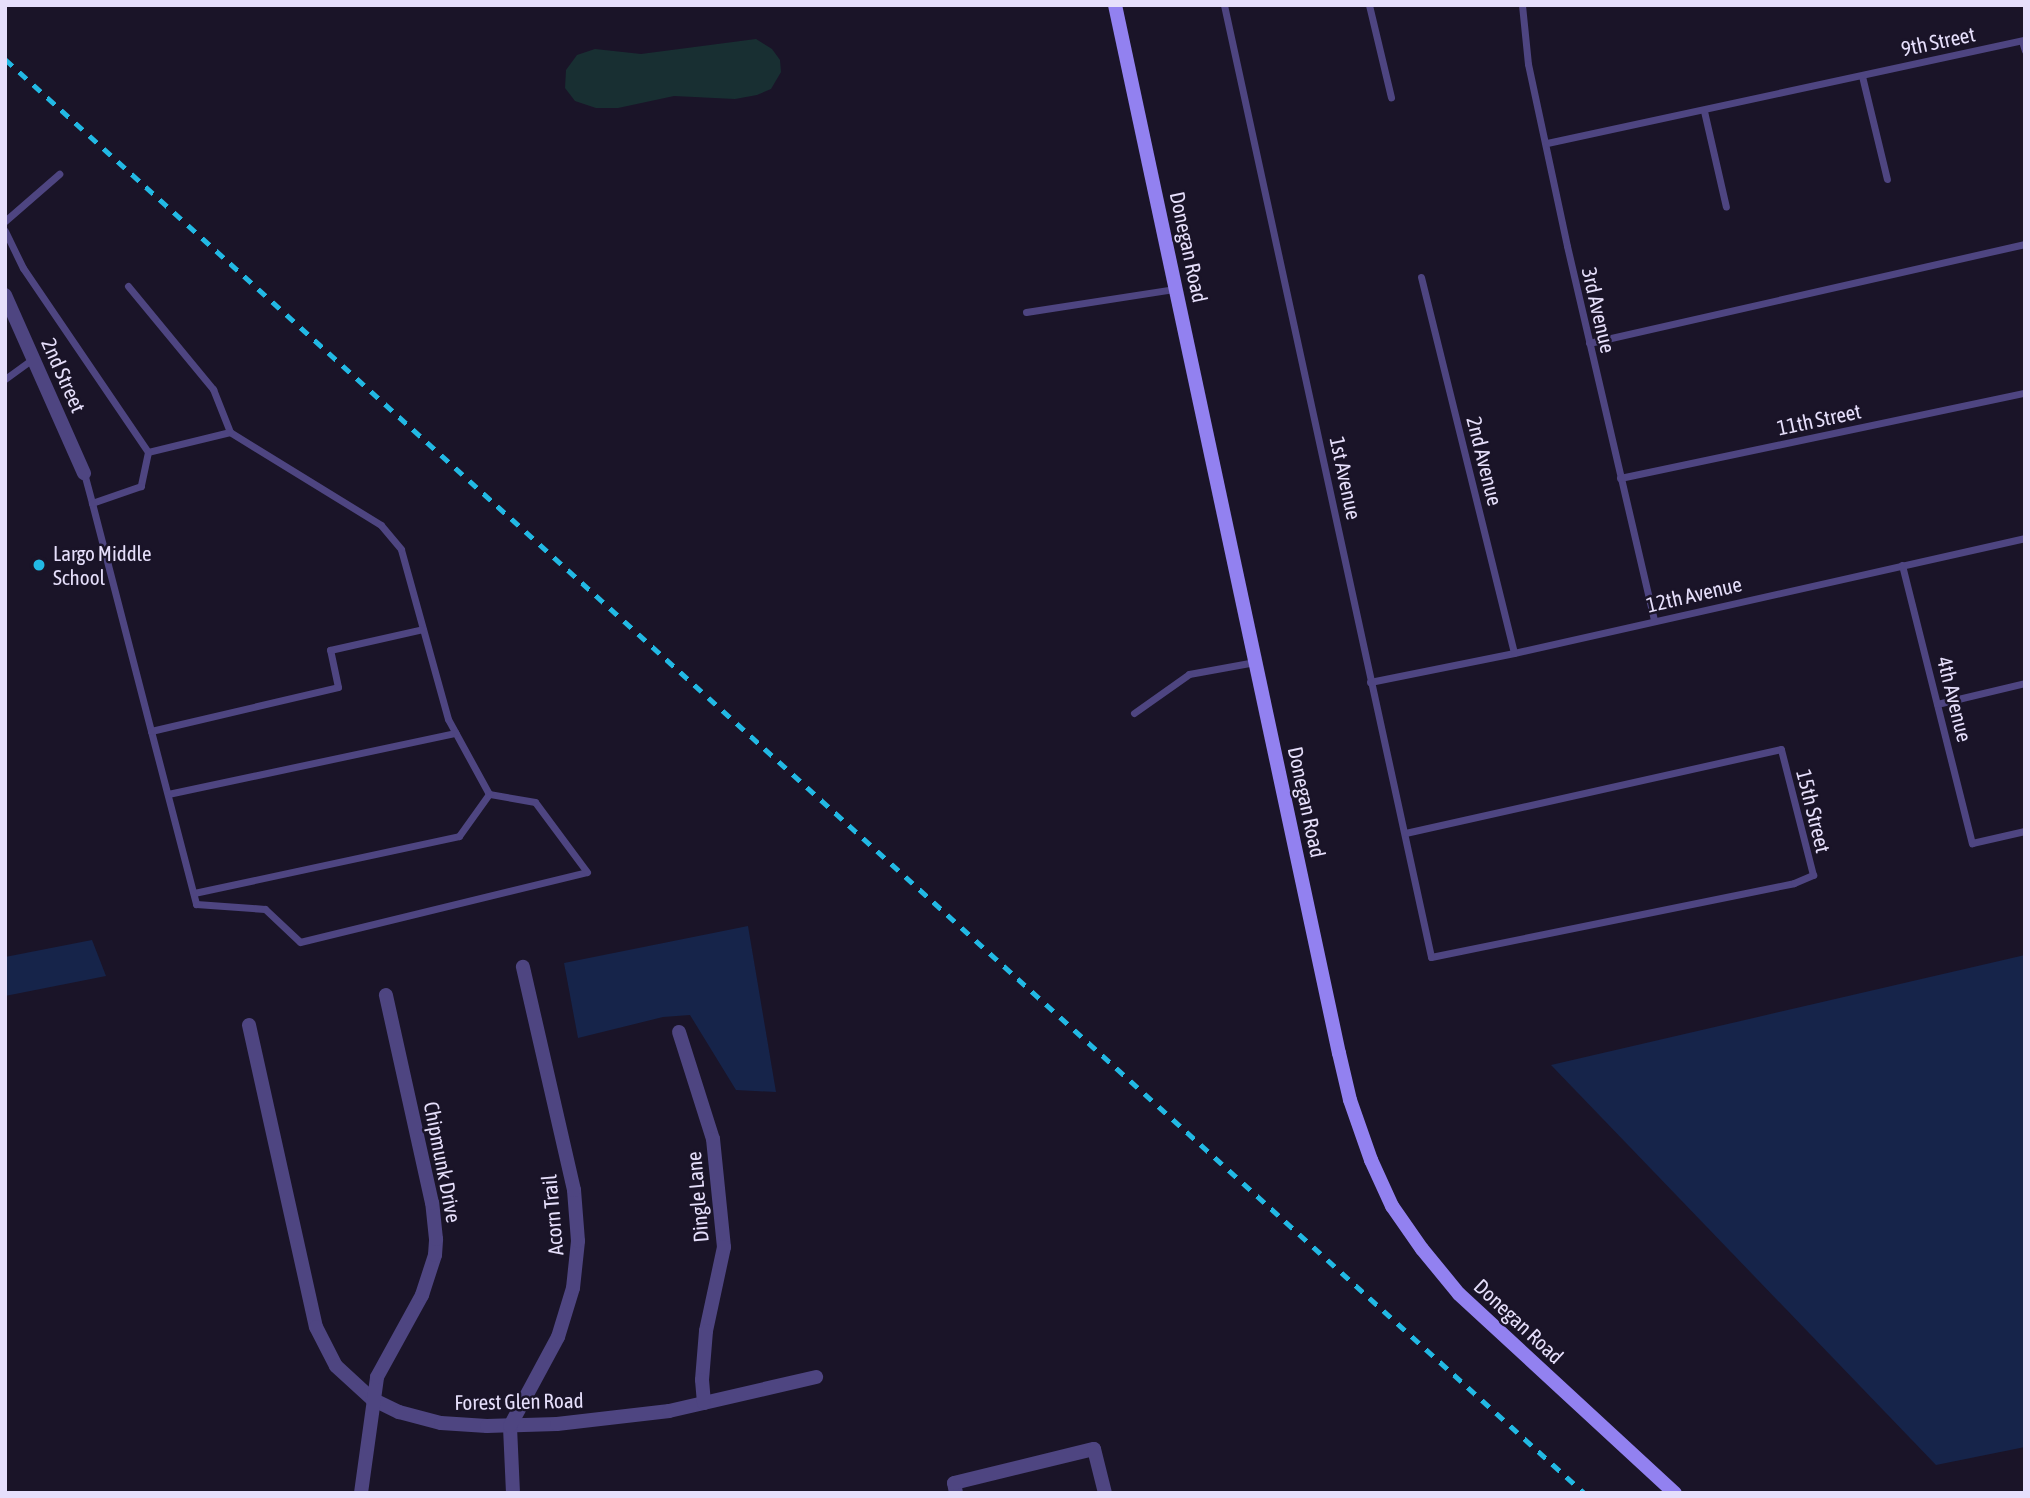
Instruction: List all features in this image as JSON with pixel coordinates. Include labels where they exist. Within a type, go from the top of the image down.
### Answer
[{"type":"street","name":"Donegan Road","points":[[1115,5],[1350,1100],[1371,1160],[1392,1206],[1422,1250],[1459,1294],[1675,1493]]},
{"type":"street","name":"2nd Street","points":[[5,295],[84,473]]},
{"type":"street","name":"Acorn Trail","points":[[510,1426],[558,1337],[573,1288],[578,1241],[570,1172],[523,967]]},
{"type":"street","name":"Chipmunk Drive","points":[[361,1493],[377,1377],[425,1285],[436,1240],[432,1203],[386,995]]},
{"type":"street","name":"Forest Glen Road","points":[[249,1025],[316,1327],[336,1366],[372,1399],[399,1412],[441,1423],[510,1426],[634,1417],[816,1377]]},
{"type":"street","name":"Dingle Lane","points":[[680,1032],[713,1139],[724,1247],[706,1331],[702,1380],[704,1403]]},
{"type":"street","points":[[510,1426],[513,1493]]},
{"type":"street","points":[[956,1493],[954,1483],[1094,1449],[1105,1493]]},
{"type":"lane","name":"1st Avenue","points":[[1224,5],[1275,227],[1370,682],[1431,957]]},
{"type":"lane","points":[[1369,5],[1391,97]]},
{"type":"lane","name":"3rd Avenue","points":[[1522,5],[1528,64],[1654,621]]},
{"type":"lane","name":"9th Street","points":[[1547,144],[2023,41],[2025,51]]},
{"type":"lane","points":[[1862,76],[1887,179]]},
{"type":"lane","points":[[1704,111],[1726,207]]},
{"type":"lane","points":[[5,220],[59,174]]},
{"type":"lane","points":[[5,231],[23,268],[148,452],[141,486],[92,503]]},
{"type":"lane","points":[[1589,343],[2025,243]]},
{"type":"lane","name":"2nd Avenue","points":[[1421,277],[1514,653]]},
{"type":"lane","points":[[128,286],[214,389],[230,432],[381,525],[401,549],[448,719],[489,794]]},
{"type":"lane","points":[[1026,312],[1176,289]]},
{"type":"lane","points":[[5,379],[33,358]]},
{"type":"lane","name":"11th Street","points":[[1620,478],[2025,393]]},
{"type":"lane","points":[[148,452],[230,432]]},
{"type":"lane","points":[[84,473],[196,904],[265,909],[300,942],[587,872],[535,802],[489,794]]},
{"type":"lane","name":"12th Avenue","points":[[1370,682],[1514,653],[2025,538]]},
{"type":"lane","name":"4th Avenue","points":[[1902,565],[1972,843],[2025,831]]},
{"type":"lane","points":[[151,731],[338,687],[330,650],[423,629]]},
{"type":"lane","points":[[1135,713],[1189,674],[1255,662]]},
{"type":"lane","points":[[1937,704],[2025,683]]},
{"type":"lane","points":[[168,794],[456,733]]},
{"type":"lane","name":"15th Street","points":[[1405,833],[1781,749],[1813,874],[1794,883],[1431,957]]},
{"type":"lane","points":[[194,893],[458,836],[489,794]]},
{"type":"green space","points":[[756,39],[772,49],[780,60],[781,72],[771,89],[757,95],[735,99],[674,96],[618,108],[596,108],[575,101],[565,88],[566,70],[577,55],[595,49],[641,54]]},
{"type":"water","points":[[748,926],[776,1092],[736,1090],[690,1015],[663,1017],[578,1038],[564,963]]},
{"type":"water","points":[[92,940],[106,976],[5,996],[5,957]]},
{"type":"water","points":[[2025,955],[2025,1447],[1936,1465],[1551,1065]]},
{"type":"railway","points":[[5,59],[1584,1493]]},
{"type":"place","name":"Largo Middle School","points":[[39,565]]}]
